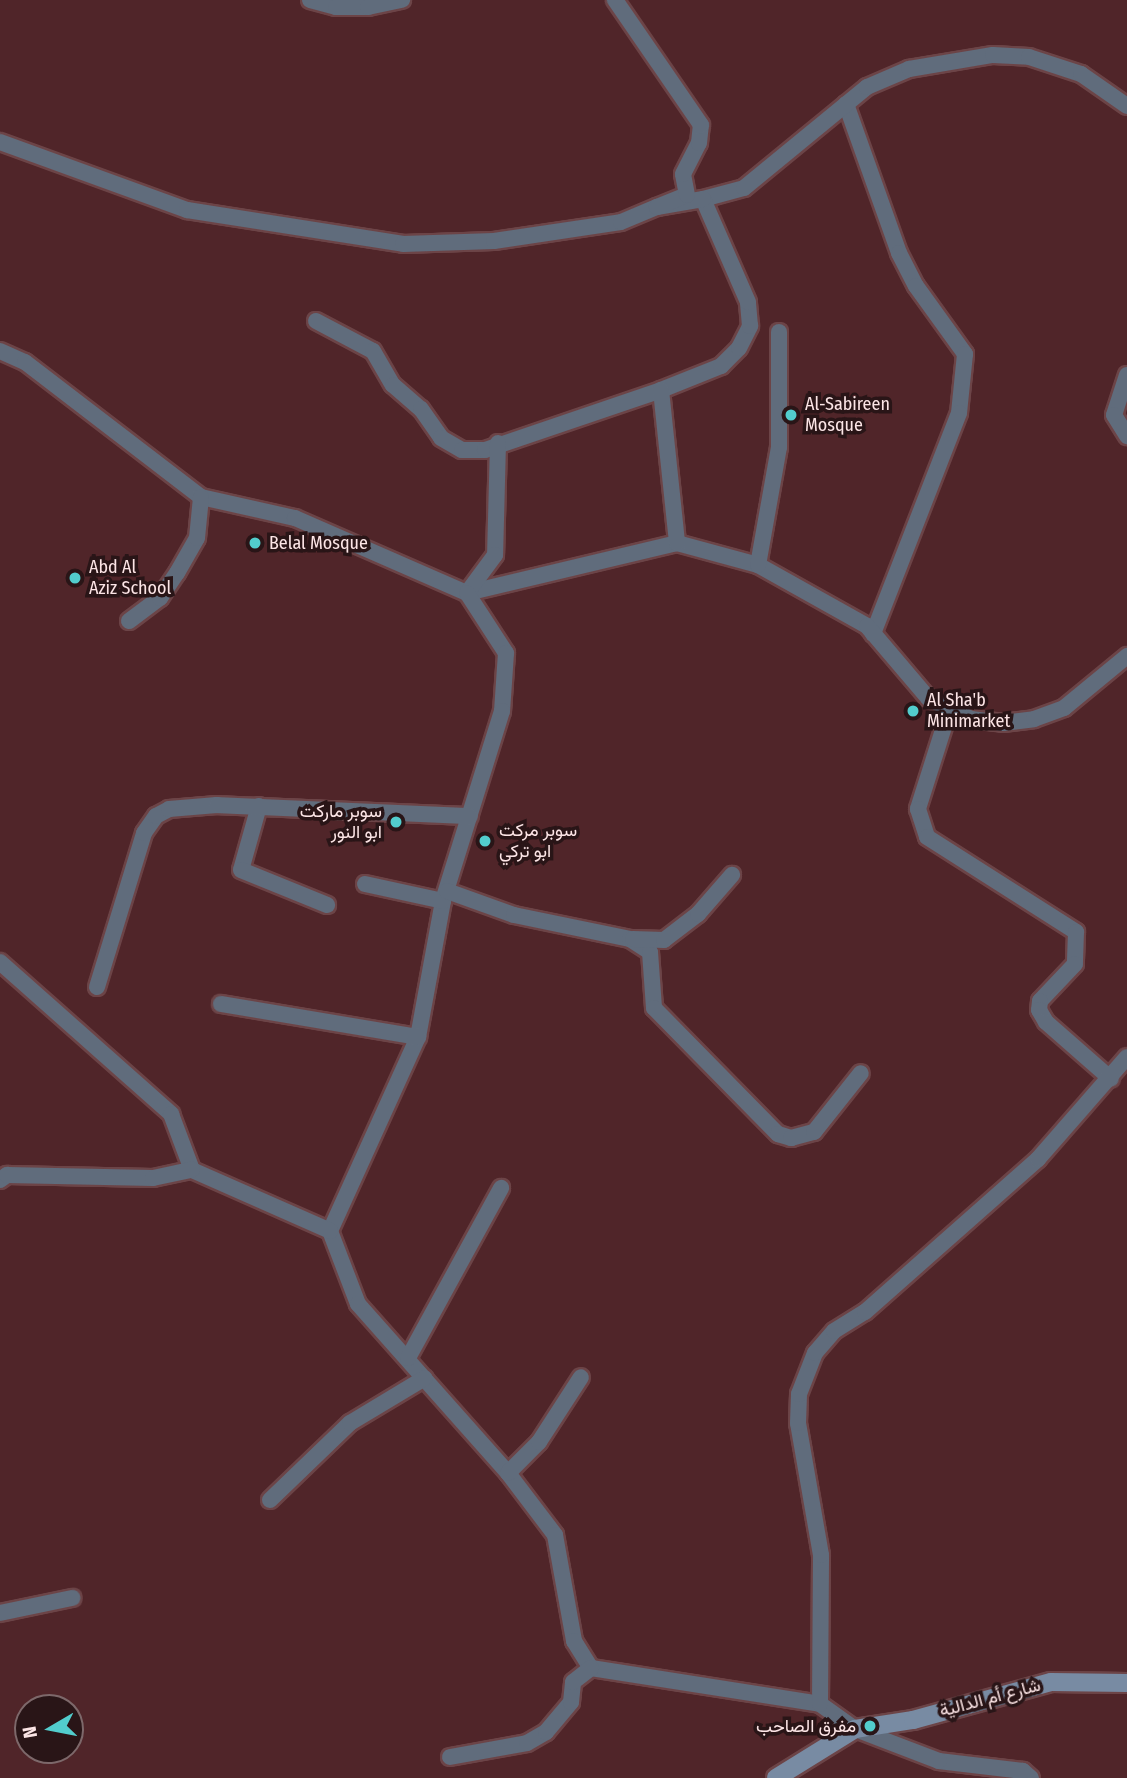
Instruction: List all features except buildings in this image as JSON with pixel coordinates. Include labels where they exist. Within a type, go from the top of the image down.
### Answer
[{"type":"street","points":[[310,0],[336,7],[368,7],[402,0]]},
{"type":"street","points":[[0,142],[187,210],[402,244],[494,241],[621,222],[687,195],[683,174],[699,143],[701,125],[615,0]]},
{"type":"street","points":[[657,206],[703,199],[744,188],[846,104],[896,72],[1011,55],[1047,61],[1081,74],[1127,106]]},
{"type":"street","points":[[846,104],[899,253],[916,286],[965,354],[959,413],[873,634]]},
{"type":"street","points":[[316,321],[373,351],[393,385],[421,409],[450,446],[485,450],[498,443],[661,390],[721,366],[739,348],[750,326],[748,302],[703,199]]},
{"type":"street","points":[[758,565],[779,447],[779,332]]},
{"type":"street","points":[[0,351],[25,362],[201,497],[295,518],[467,593],[506,653],[502,711],[445,896],[418,1037],[330,1231]]},
{"type":"street","points":[[1127,375],[1114,415],[1127,436]]},
{"type":"street","points":[[661,390],[677,543]]},
{"type":"street","points":[[467,593],[495,555],[498,443]]},
{"type":"street","points":[[129,621],[160,598],[177,573],[197,538],[201,497]]},
{"type":"street","points":[[467,593],[677,543],[758,565],[873,634],[912,685],[949,711],[1003,723],[1049,715],[1083,696],[1127,656]]},
{"type":"street","points":[[949,711],[918,809],[927,837],[1076,932],[1075,964],[1040,1001],[1039,1010],[1046,1022],[1111,1079]]},
{"type":"street","points":[[97,987],[152,821],[176,807],[259,806],[470,816]]},
{"type":"street","points":[[259,806],[241,870],[327,905]]},
{"type":"street","points":[[365,884],[445,896],[514,915],[630,939],[664,940],[698,914],[732,875]]},
{"type":"street","points":[[630,939],[650,952],[654,1008],[667,1026],[711,1063],[722,1082],[778,1134],[791,1138],[814,1132],[861,1073]]},
{"type":"street","points":[[0,962],[171,1114],[192,1170]]},
{"type":"street","points":[[221,1004],[418,1037]]},
{"type":"street","points":[[820,1704],[821,1555],[798,1423],[799,1394],[808,1366],[834,1331],[865,1312],[1038,1159],[1111,1079],[1127,1057]]},
{"type":"street","points":[[0,1180],[7,1175],[153,1178],[192,1170],[330,1231],[358,1304],[508,1473],[555,1535],[574,1640],[591,1668]]},
{"type":"street","points":[[408,1358],[501,1188]]},
{"type":"street","points":[[508,1473],[540,1442],[581,1377]]},
{"type":"street","points":[[270,1500],[350,1423],[425,1378]]},
{"type":"street","points":[[0,1613],[72,1598]]},
{"type":"street","points":[[450,1757],[527,1743],[546,1732],[570,1702],[573,1682],[591,1668],[820,1704],[855,1728],[939,1761],[1023,1771],[1031,1778]]},
{"type":"street","name":"شارع أم الدالية","points":[[855,1728],[914,1720],[1051,1682],[1127,1683]]},
{"type":"street","points":[[776,1778],[855,1728]]},
{"type":"place","name":"Al-Sabireen Mosque","points":[[791,415]]},
{"type":"place","name":"Belal Mosque","points":[[255,543]]},
{"type":"place","name":"Abd Al Aziz School","points":[[75,578]]},
{"type":"place","name":"Al Sha'b Minimarket","points":[[913,711]]},
{"type":"place","name":"سوبر ماركت ابو النور","points":[[396,822]]},
{"type":"place","name":"سوبر مركت ابو تركي","points":[[485,841]]},
{"type":"place","name":"مفرق الصاحب","points":[[870,1726]]}]
